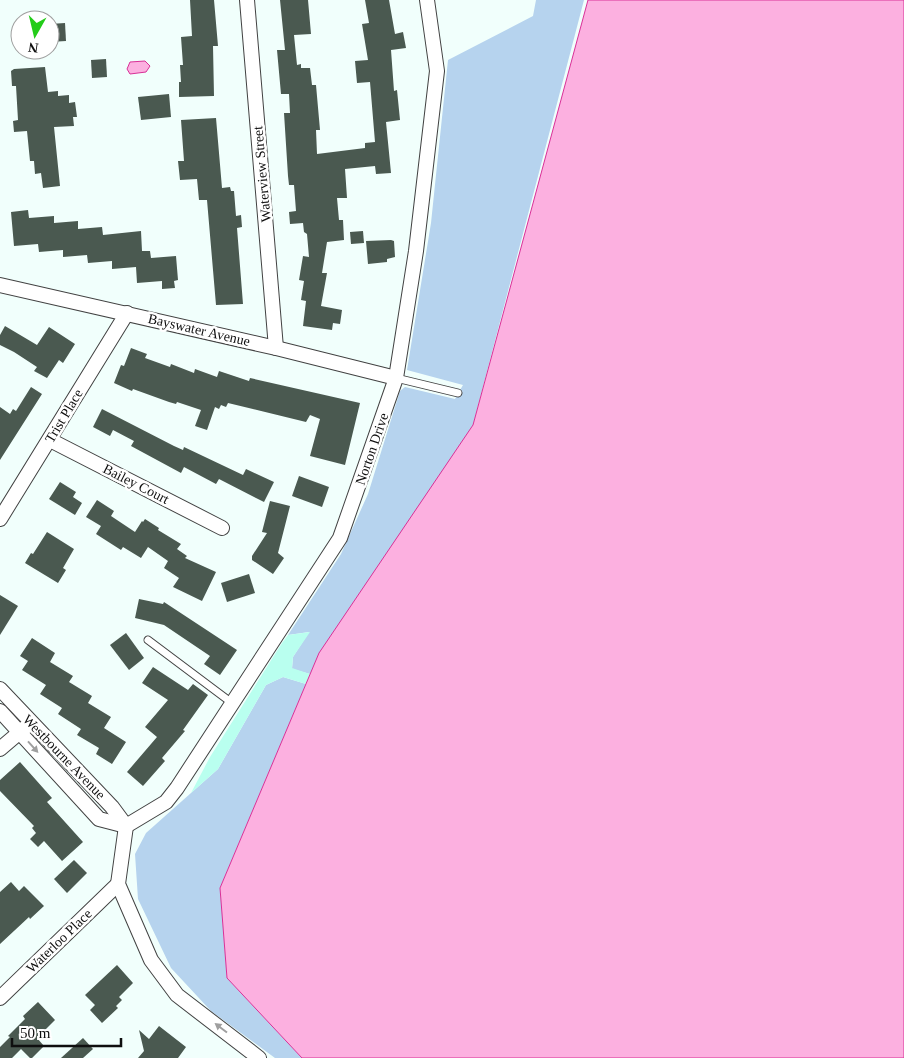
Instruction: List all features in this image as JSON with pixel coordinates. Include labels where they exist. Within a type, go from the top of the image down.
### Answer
[{"type":"street","name":"Waterview Street","points":[[248,0],[276,348]]},
{"type":"street","name":"Norton Drive","points":[[126,826],[166,802],[177,788],[340,538],[396,378],[416,252],[437,72],[427,0]]},
{"type":"street","name":"Bayswater Avenue","points":[[0,285],[127,313],[396,378]]},
{"type":"street","name":"Trist Place","points":[[0,519],[127,313]]},
{"type":"street","name":"Bailey Court","points":[[50,440],[222,528]]},
{"type":"street","name":"Westbourne Avenue","points":[[0,689],[112,806],[126,826]]},
{"type":"street","name":"Westbourne Avenue","points":[[0,711],[99,819],[126,826]]},
{"type":"street","points":[[0,749],[31,722]]},
{"type":"street","points":[[126,826],[118,884],[151,960],[177,996],[259,1058]]},
{"type":"street","name":"Waterloo Place","points":[[0,998],[118,884]]},
{"type":"lane","points":[[396,378],[458,393]]},
{"type":"lane","points":[[148,640],[232,703]]},
{"type":"shaded area","points":[[536,0],[584,0],[473,425],[310,674],[292,669],[293,657],[309,632],[288,635],[341,554],[368,494],[400,391],[405,387],[455,399],[463,385],[407,370],[431,223],[448,60],[533,16]]},
{"type":"shaded area","points":[[588,0],[904,0],[904,1058],[302,1058],[227,978],[220,888],[319,653],[473,425]]},
{"type":"shaded area","points":[[145,61],[150,66],[146,72],[130,74],[127,69],[130,62]]},
{"type":"shaded area","points":[[283,677],[306,684],[220,888],[227,978],[302,1058],[275,1058],[211,1011],[171,968],[138,899],[135,854],[146,833],[218,769],[266,685]]},
{"type":"sand","points":[[310,632],[293,657],[292,668],[310,674],[306,684],[283,677],[266,685],[218,769],[191,793],[210,757],[282,643],[288,635]]},
{"type":"building","points":[[190,0],[214,0],[218,46],[213,46],[214,96],[179,97],[179,82],[181,82],[180,65],[183,65],[181,37],[192,36]]},
{"type":"building","points":[[280,0],[308,0],[311,34],[294,35],[297,65],[301,64],[301,68],[310,68],[312,85],[316,85],[320,130],[316,130],[317,154],[365,148],[365,143],[375,142],[370,82],[357,83],[355,61],[368,60],[362,24],[369,23],[365,0],[389,0],[395,34],[403,32],[406,48],[391,50],[394,91],[397,90],[400,120],[386,122],[391,173],[376,174],[375,166],[345,169],[347,198],[337,198],[339,220],[343,220],[344,240],[327,242],[322,273],[327,273],[321,306],[342,310],[340,324],[333,323],[332,330],[303,326],[306,301],[301,300],[304,281],[299,280],[303,256],[309,257],[307,234],[304,232],[303,223],[290,224],[289,212],[296,211],[294,185],[289,185],[284,113],[290,113],[289,94],[281,94],[277,50],[285,50]]},
{"type":"building","points":[[60,23],[65,23],[66,41],[60,41]]},
{"type":"building","points":[[106,59],[107,77],[92,78],[91,60]]},
{"type":"building","points":[[45,67],[48,92],[58,91],[58,96],[69,95],[69,103],[75,102],[77,117],[73,117],[74,126],[54,127],[60,186],[43,188],[41,173],[35,174],[34,161],[30,161],[27,131],[14,132],[13,121],[18,120],[16,86],[12,86],[11,71],[14,69]]},
{"type":"building","points":[[169,94],[171,117],[141,120],[138,97]]},
{"type":"building","points":[[216,118],[222,188],[230,187],[231,191],[234,191],[236,216],[241,215],[242,227],[237,228],[243,304],[216,305],[207,200],[199,200],[197,179],[180,180],[178,161],[184,161],[181,120]]},
{"type":"building","points":[[28,210],[29,218],[54,216],[54,223],[78,221],[78,229],[102,227],[103,235],[141,231],[142,251],[150,251],[151,258],[176,256],[178,280],[174,281],[175,288],[162,289],[162,281],[137,283],[136,267],[112,269],[112,261],[88,263],[87,255],[63,257],[63,250],[39,252],[38,244],[14,246],[11,212]]},
{"type":"building","points":[[363,231],[364,243],[351,244],[350,232]]},
{"type":"building","points":[[366,241],[394,241],[395,257],[387,259],[387,262],[368,264]]},
{"type":"building","points":[[5,326],[37,345],[49,327],[75,344],[63,363],[59,360],[47,378],[34,371],[37,367],[0,345],[0,335]]},
{"type":"building","points":[[131,348],[147,354],[145,358],[170,367],[171,364],[194,373],[195,369],[217,377],[219,371],[249,381],[250,378],[360,403],[345,465],[310,456],[320,419],[310,415],[306,422],[228,403],[226,407],[221,405],[219,409],[215,407],[207,430],[195,426],[201,410],[177,402],[176,404],[169,402],[133,389],[132,391],[114,383],[121,365],[124,366]]},
{"type":"building","points":[[31,387],[42,394],[0,460],[0,407],[10,414],[13,409],[16,411]]},
{"type":"building","points":[[102,409],[183,450],[184,447],[243,475],[246,469],[274,482],[264,502],[219,479],[216,484],[184,467],[181,473],[131,446],[134,441],[113,430],[110,436],[93,427]]},
{"type":"building","points":[[299,476],[329,487],[322,507],[292,496]]},
{"type":"building","points":[[60,482],[76,492],[73,497],[82,503],[75,515],[49,499]]},
{"type":"building","points":[[97,500],[114,511],[111,516],[135,532],[145,519],[159,528],[158,530],[181,544],[177,549],[187,556],[185,558],[216,572],[202,601],[173,587],[179,578],[164,568],[168,561],[148,547],[141,558],[123,547],[121,550],[96,534],[101,526],[86,517]]},
{"type":"building","points":[[270,501],[290,506],[278,553],[284,558],[273,574],[252,560],[252,556],[267,533],[262,532]]},
{"type":"building","points":[[47,532],[74,549],[63,568],[66,570],[58,583],[25,563]]},
{"type":"building","points":[[249,574],[255,593],[227,602],[221,583]]},
{"type":"building","points":[[0,595],[18,606],[0,635]]},
{"type":"building","points":[[139,599],[163,604],[164,602],[237,650],[220,675],[204,664],[210,656],[164,625],[135,618]]},
{"type":"building","points":[[126,633],[144,658],[129,670],[110,645]]},
{"type":"building","points":[[32,638],[55,653],[50,662],[73,676],[69,682],[92,696],[88,703],[111,717],[104,728],[126,742],[112,764],[96,754],[99,748],[77,735],[81,729],[58,714],[62,708],[40,694],[46,685],[22,670],[28,661],[20,656]]},
{"type":"building","points":[[153,667],[188,690],[193,684],[208,695],[183,730],[185,731],[162,758],[165,761],[143,786],[127,772],[157,737],[145,727],[168,700],[142,683]]},
{"type":"building","points":[[20,762],[52,798],[47,802],[83,842],[62,861],[44,841],[38,847],[30,839],[36,833],[32,828],[34,826],[0,791],[0,780]]},
{"type":"building","points":[[74,860],[87,873],[67,893],[54,879]]},
{"type":"building","points":[[11,882],[19,891],[24,886],[44,906],[0,944],[0,892]]},
{"type":"building","points":[[117,965],[133,983],[119,997],[122,1000],[116,1006],[118,1008],[102,1023],[90,1010],[95,1005],[85,995]]},
{"type":"building","points":[[38,1002],[55,1020],[37,1038],[44,1046],[32,1058],[21,1049],[12,1058],[0,1058],[0,1047],[25,1019],[23,1016]]},
{"type":"building","points":[[159,1026],[186,1047],[178,1058],[138,1058],[144,1051],[139,1030],[149,1039]]},
{"type":"building","points":[[83,1038],[93,1049],[83,1058],[61,1058]]}]
